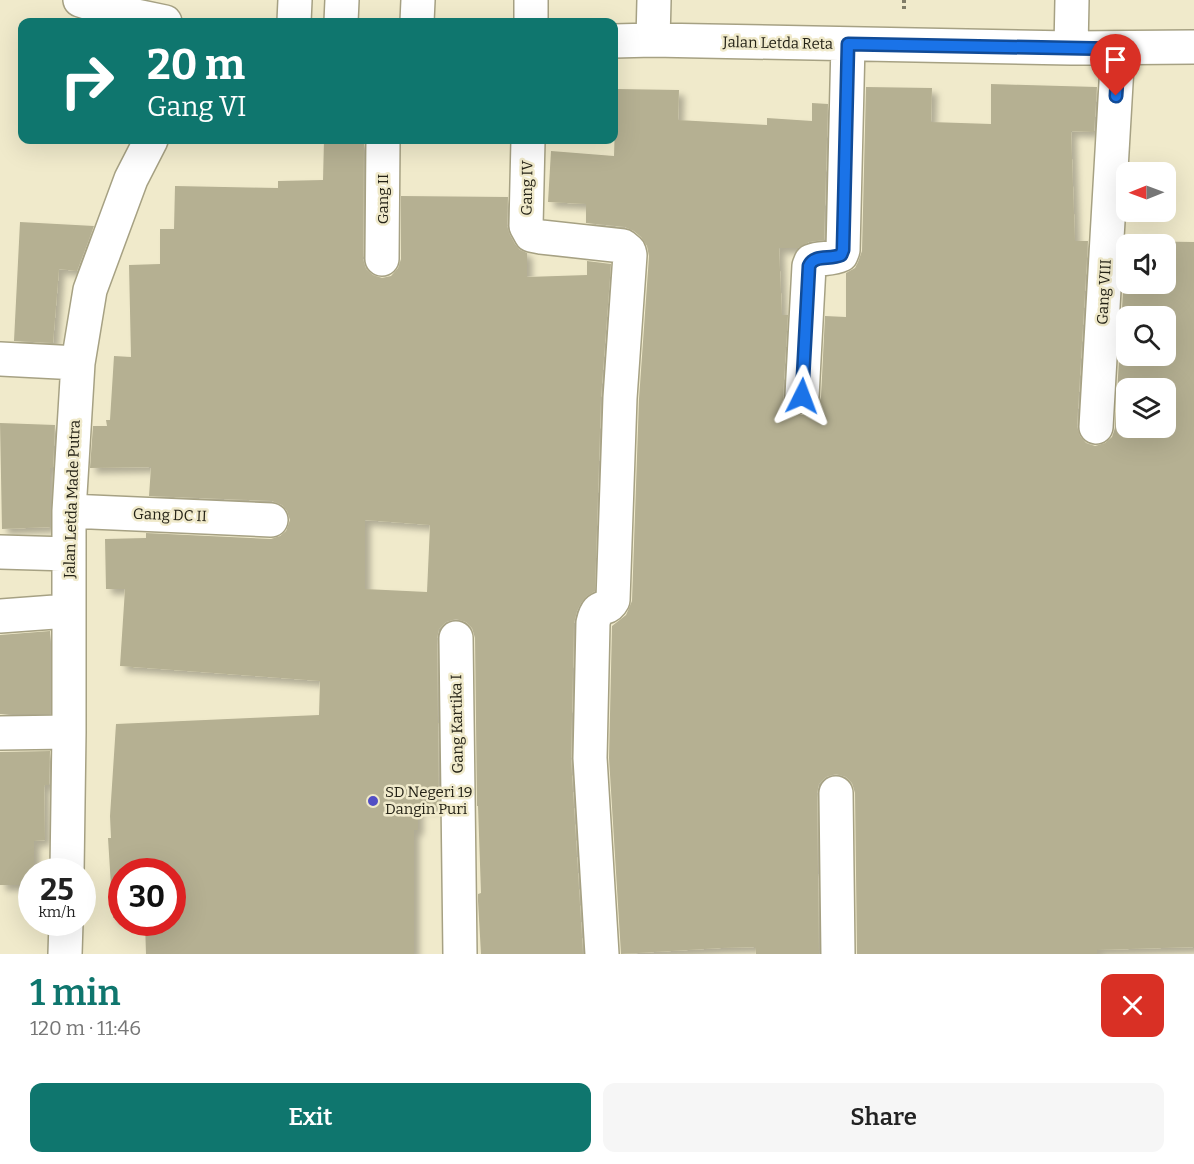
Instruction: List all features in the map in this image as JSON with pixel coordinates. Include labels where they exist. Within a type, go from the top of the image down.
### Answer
[{"type":"street","points":[[81,0],[117,12],[146,18]]},
{"type":"street","points":[[294,18],[295,0]]},
{"type":"street","points":[[341,18],[342,0]]},
{"type":"street","points":[[417,18],[418,0]]},
{"type":"street","points":[[531,0],[531,18]]},
{"type":"street","points":[[653,40],[654,0]]},
{"type":"street","points":[[1071,48],[1072,0]]},
{"type":"street","name":"Jalan Letda Reta","points":[[618,41],[1119,49],[1194,47]]},
{"type":"street","points":[[802,396],[809,266],[811,261],[816,259],[837,257],[843,250],[848,44]]},
{"type":"street","name":"Gang VIII","points":[[1095,427],[1119,49]]},
{"type":"street","name":"Jalan Letda Made Putra","points":[[67,858],[69,511],[78,363],[90,290],[131,179],[149,144]]},
{"type":"street","name":"Gang II","points":[[382,259],[383,144]]},
{"type":"street","name":"Gang IV","points":[[528,144],[526,226],[531,235],[623,246],[630,255],[620,398],[613,600],[609,606],[595,613],[593,623],[590,758],[602,954]]},
{"type":"street","points":[[0,358],[78,363]]},
{"type":"street","name":"Gang DC II","points":[[69,511],[271,520]]},
{"type":"street","points":[[0,552],[69,554]]},
{"type":"street","points":[[0,616],[68,611]]},
{"type":"street","name":"Gang Kartika I","points":[[456,638],[460,954]]},
{"type":"street","points":[[0,733],[69,732]]},
{"type":"street","points":[[836,793],[838,954]]},
{"type":"street","points":[[65,954],[66,936]]},
{"type":"building","points":[[991,84],[1097,87],[1094,132],[1071,131],[1075,241],[1088,241],[1077,426],[1080,436],[1086,443],[1095,446],[1105,443],[1112,437],[1116,411],[1116,438],[1176,438],[1176,378],[1118,378],[1119,366],[1176,366],[1176,306],[1122,306],[1123,294],[1176,294],[1176,242],[1194,242],[1194,947],[1097,950],[1097,954],[857,954],[855,793],[852,783],[846,777],[836,774],[826,777],[819,784],[817,793],[819,954],[756,954],[755,947],[621,954],[609,758],[612,626],[626,615],[632,601],[639,399],[649,256],[647,246],[634,231],[625,227],[586,223],[586,204],[548,202],[551,151],[614,156],[614,144],[618,144],[618,89],[679,90],[678,120],[767,125],[767,118],[812,121],[812,103],[828,104],[824,240],[809,242],[798,248],[779,248],[782,315],[788,315],[783,396],[791,411],[802,415],[818,406],[821,397],[825,316],[846,317],[846,273],[855,268],[862,251],[866,87],[932,88],[931,122],[991,124]]},
{"type":"building","points":[[324,144],[364,144],[363,259],[366,269],[382,278],[391,276],[398,268],[401,259],[401,196],[508,197],[507,226],[515,244],[527,253],[527,277],[587,275],[587,261],[611,264],[601,397],[595,591],[581,603],[574,623],[571,759],[583,954],[481,954],[478,901],[478,894],[481,893],[477,806],[475,638],[472,628],[466,622],[456,619],[446,622],[439,629],[437,638],[439,807],[418,808],[418,830],[414,830],[414,954],[146,954],[145,936],[186,936],[186,858],[109,858],[108,838],[111,838],[110,816],[116,724],[319,715],[320,681],[120,666],[125,589],[106,589],[105,539],[146,538],[146,533],[271,539],[286,531],[290,520],[282,505],[272,501],[149,496],[151,467],[90,468],[93,426],[107,426],[106,420],[110,420],[114,356],[131,357],[129,265],[160,264],[160,229],[174,229],[175,186],[278,188],[278,181],[323,180]],"holes":[[[365,520],[430,525],[427,592],[365,589]]]},
{"type":"building","points":[[20,222],[94,226],[77,271],[59,269],[53,343],[14,341]]},
{"type":"building","points":[[0,423],[55,425],[53,468],[50,468],[50,527],[2,529]]},
{"type":"building","points":[[50,631],[50,714],[0,714],[0,635]]},
{"type":"building","points":[[50,751],[49,785],[44,785],[45,840],[34,841],[34,858],[18,858],[18,885],[0,885],[0,752]]},
{"type":"place","name":"SD Negeri 19 Dangin Puri","points":[[373,801]]},
{"type":"route","points":[[802,396],[809,266],[811,261],[816,259],[837,257],[843,250],[848,44],[1119,49],[1116,96]]}]
